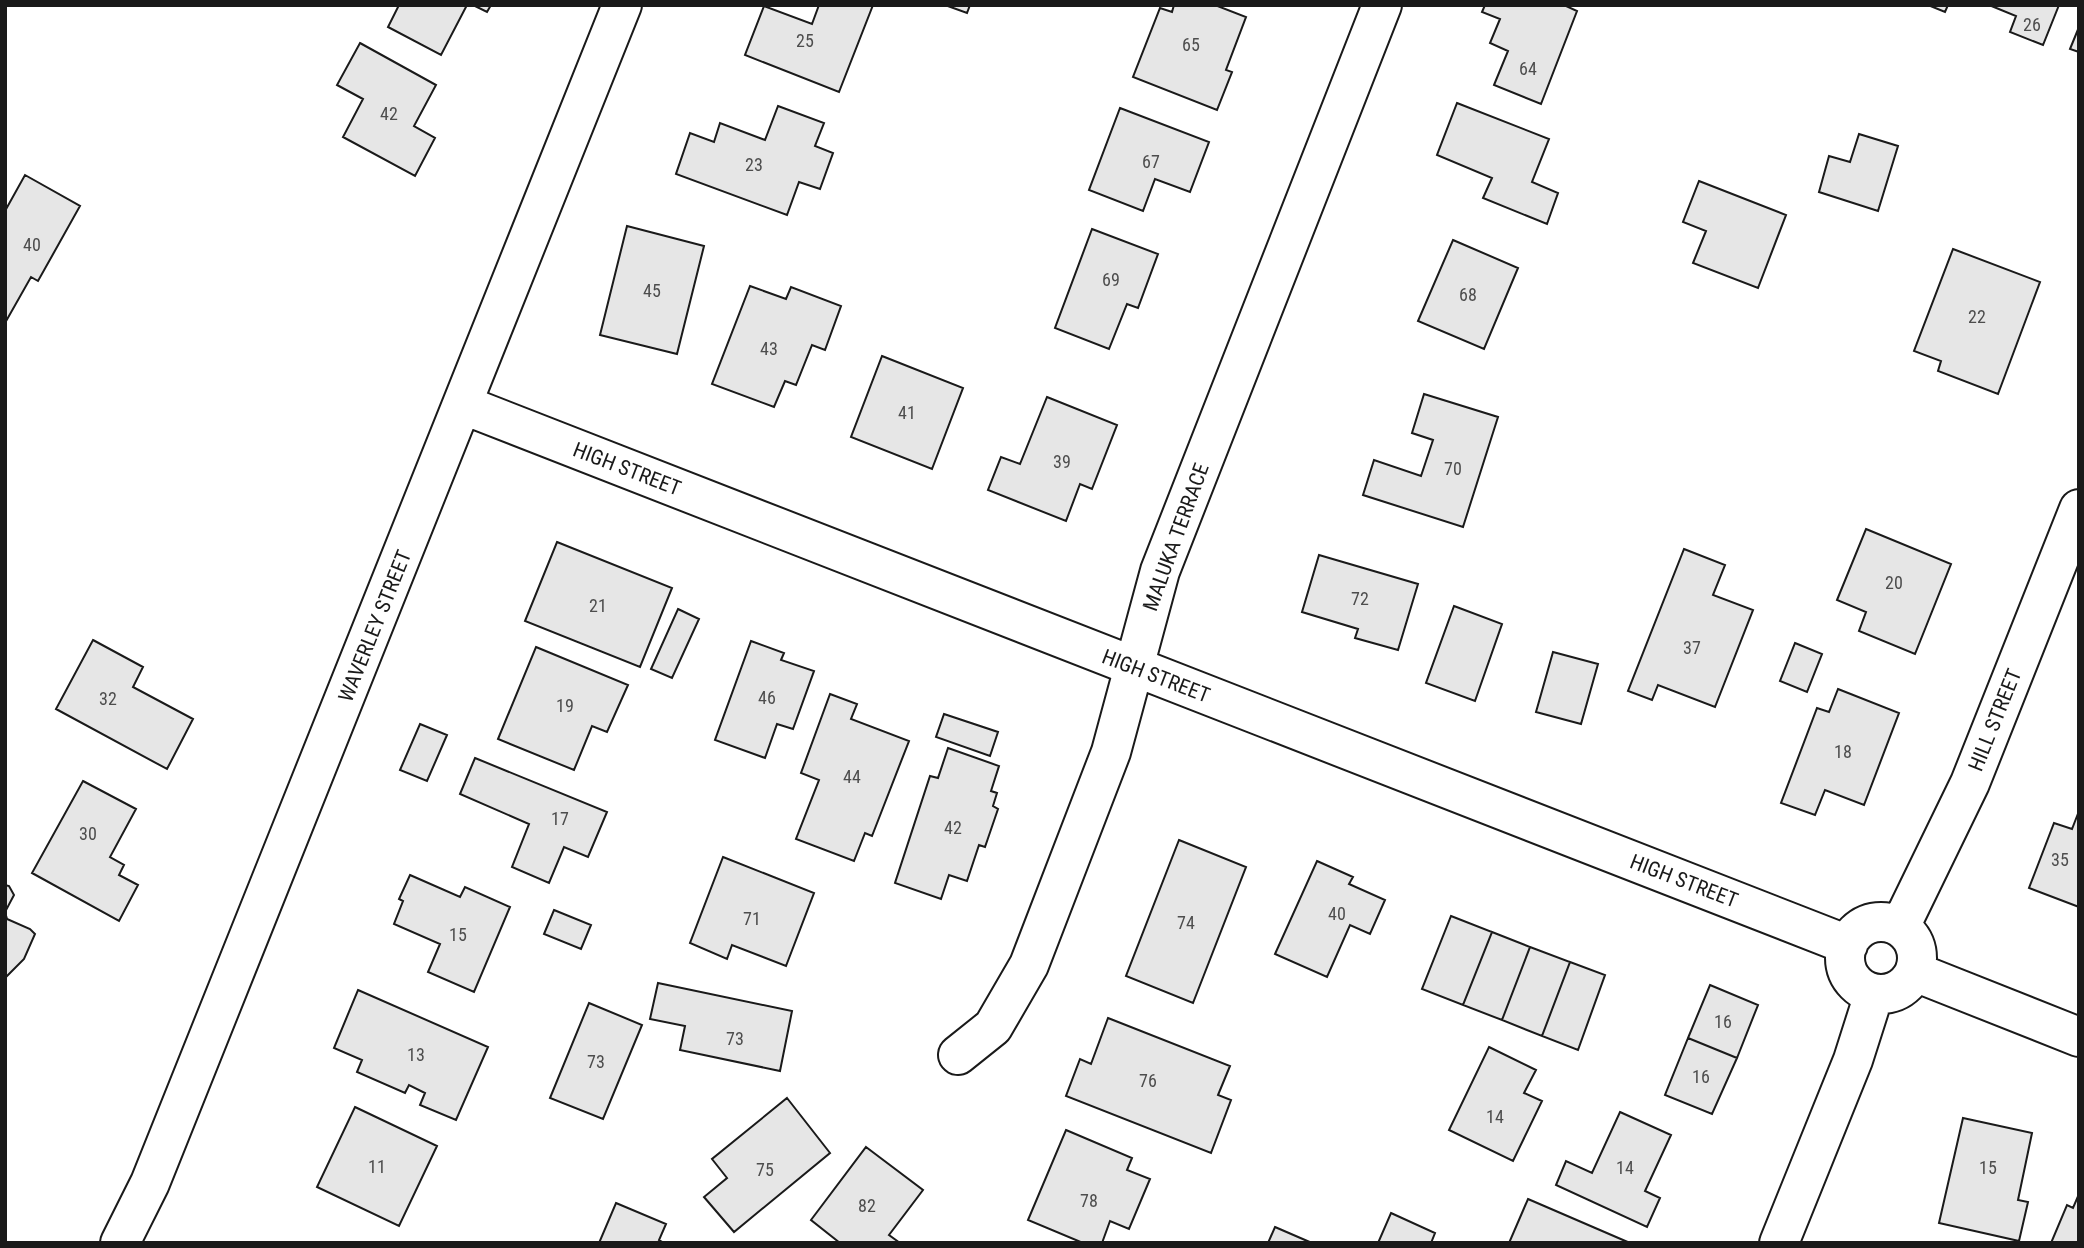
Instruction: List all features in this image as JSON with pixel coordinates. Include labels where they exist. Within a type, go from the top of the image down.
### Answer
[{"type":"street","name":"WAVERLEY STREET","points":[[120,1243],[150,1183],[464,405],[622,5]]},
{"type":"street","name":"MALUKA TERRACE","points":[[958,1055],[993,1027],[1029,965],[1111,752],[1160,571],[1382,5]]},
{"type":"street","name":"HIGH STREET","points":[[464,405],[1848,945]]},
{"type":"street","name":"HILL STREET","points":[[1900,927],[1970,783],[2079,509]]},
{"type":"street","points":[[1881,922],[1900,927],[1908,934],[1917,952],[1914,972],[1908,982],[1898,990],[1874,993],[1852,980],[1845,957],[1848,945],[1860,928],[1870,923],[1881,922]]},
{"type":"street","points":[[1914,972],[2079,1037]]},
{"type":"street","points":[[1779,1243],[1853,1060],[1874,993]]},
{"type":"building","points":[[399,5],[467,5],[441,55],[388,27]]},
{"type":"building","points":[[473,5],[491,5],[487,12]]},
{"type":"building","points":[[819,5],[873,5],[839,92],[745,55],[764,6],[812,24]]},
{"type":"building","points":[[945,5],[970,5],[967,13]]},
{"type":"building","points":[[1174,5],[1215,5],[1246,17],[1226,70],[1232,72],[1217,110],[1133,77],[1160,8],[1172,12]]},
{"type":"building","points":[[1485,5],[1564,5],[1577,11],[1541,104],[1494,85],[1508,51],[1490,43],[1500,19],[1482,12]]},
{"type":"building","points":[[1928,5],[1948,5],[1945,12]]},
{"type":"building","points":[[1989,5],[2059,5],[2043,45],[2010,32],[2016,16]]},
{"type":"building","points":[[2079,27],[2079,52],[2070,49]]},
{"type":"building","points":[[360,43],[436,85],[414,126],[435,138],[415,176],[343,137],[363,99],[337,85]]},
{"type":"building","points":[[1457,103],[1549,139],[1532,182],[1558,193],[1547,224],[1483,198],[1492,178],[1437,155]]},
{"type":"building","points":[[778,106],[824,123],[815,146],[833,153],[820,189],[799,182],[787,215],[676,174],[690,133],[714,142],[720,123],[765,140]]},
{"type":"building","points":[[1120,108],[1209,142],[1190,192],[1155,179],[1143,211],[1089,190]]},
{"type":"building","points":[[1859,134],[1898,146],[1878,211],[1819,192],[1829,156],[1850,162]]},
{"type":"building","points":[[25,175],[80,206],[38,281],[31,277],[5,323],[5,211]]},
{"type":"building","points":[[1699,181],[1786,215],[1758,288],[1693,263],[1706,231],[1683,222]]},
{"type":"building","points":[[627,226],[704,246],[677,354],[600,335]]},
{"type":"building","points":[[1092,229],[1158,254],[1138,308],[1127,304],[1109,349],[1055,328]]},
{"type":"building","points":[[1453,240],[1518,268],[1484,349],[1418,321]]},
{"type":"building","points":[[1953,249],[2040,282],[1998,394],[1938,371],[1941,361],[1914,351]]},
{"type":"building","points":[[750,286],[786,299],[791,287],[841,306],[825,350],[812,345],[796,385],[785,381],[774,407],[712,384]]},
{"type":"building","points":[[882,356],[963,388],[932,469],[851,437]]},
{"type":"building","points":[[1424,394],[1498,417],[1463,527],[1363,495],[1374,460],[1421,476],[1433,440],[1412,433]]},
{"type":"building","points":[[1047,397],[1117,425],[1092,489],[1080,484],[1066,521],[988,490],[1001,457],[1020,464]]},
{"type":"building","points":[[1866,529],[1951,564],[1915,654],[1859,631],[1866,612],[1837,600]]},
{"type":"building","points":[[557,542],[672,588],[640,667],[525,621]]},
{"type":"building","points":[[1684,549],[1725,565],[1713,595],[1753,610],[1715,707],[1658,685],[1652,700],[1628,691]]},
{"type":"building","points":[[1319,555],[1418,584],[1398,650],[1355,638],[1358,629],[1302,612]]},
{"type":"building","points":[[1454,606],[1502,624],[1475,701],[1426,683]]},
{"type":"building","points":[[678,609],[699,619],[672,678],[651,669]]},
{"type":"building","points":[[93,640],[143,667],[133,687],[193,719],[167,769],[56,709]]},
{"type":"building","points":[[751,641],[784,653],[781,660],[814,671],[793,729],[777,724],[765,758],[715,740]]},
{"type":"building","points":[[1795,643],[1822,654],[1807,692],[1780,681]]},
{"type":"building","points":[[536,647],[628,685],[607,732],[592,726],[574,770],[498,739]]},
{"type":"building","points":[[1553,652],[1598,664],[1581,724],[1536,712]]},
{"type":"building","points":[[1838,689],[1899,713],[1864,805],[1825,790],[1815,815],[1781,803],[1817,708],[1829,712]]},
{"type":"building","points":[[830,694],[857,704],[851,719],[909,741],[872,836],[865,833],[854,861],[796,839],[819,780],[801,773]]},
{"type":"building","points":[[944,714],[998,732],[990,756],[936,737]]},
{"type":"building","points":[[420,724],[447,735],[427,781],[400,770]]},
{"type":"building","points":[[948,748],[999,766],[991,791],[997,793],[993,806],[998,809],[985,847],[979,845],[967,881],[949,875],[941,899],[895,883],[930,776],[938,778]]},
{"type":"building","points":[[475,758],[607,812],[588,857],[564,847],[549,883],[512,867],[529,824],[460,794]]},
{"type":"building","points":[[83,781],[136,809],[110,857],[124,865],[119,875],[138,885],[119,921],[32,873]]},
{"type":"building","points":[[2079,811],[2079,907],[2029,888],[2054,823],[2072,829]]},
{"type":"building","points":[[1179,840],[1246,867],[1193,1003],[1126,976]]},
{"type":"building","points":[[723,857],[814,893],[786,966],[732,945],[727,959],[690,943]]},
{"type":"building","points":[[1317,861],[1353,877],[1349,884],[1385,900],[1370,934],[1350,925],[1327,977],[1275,954]]},
{"type":"building","points":[[410,875],[460,897],[465,887],[510,907],[474,992],[428,972],[440,944],[394,924],[403,901],[399,899]]},
{"type":"building","points":[[5,885],[9,886],[14,895],[5,912]]},
{"type":"building","points":[[554,910],[591,925],[581,949],[544,934]]},
{"type":"building","points":[[5,912],[7,919],[35,934],[24,959],[5,978]]},
{"type":"building","points":[[1451,916],[1492,932],[1463,1005],[1422,989]]},
{"type":"building","points":[[1492,932],[1530,947],[1502,1020],[1463,1005]]},
{"type":"building","points":[[1530,947],[1570,962],[1542,1036],[1502,1020]]},
{"type":"building","points":[[1570,962],[1605,975],[1578,1050],[1542,1036]]},
{"type":"building","points":[[658,983],[792,1011],[780,1071],[680,1050],[685,1026],[650,1019]]},
{"type":"building","points":[[1710,985],[1758,1005],[1737,1058],[1688,1038]]},
{"type":"building","points":[[358,990],[488,1047],[456,1120],[420,1105],[425,1093],[409,1085],[405,1093],[357,1072],[362,1060],[334,1048]]},
{"type":"building","points":[[589,1003],[642,1025],[603,1119],[550,1098]]},
{"type":"building","points":[[1108,1018],[1230,1066],[1218,1095],[1231,1100],[1211,1153],[1066,1096],[1080,1059],[1091,1064]]},
{"type":"building","points":[[1688,1038],[1737,1058],[1712,1114],[1665,1095]]},
{"type":"building","points":[[1489,1047],[1536,1070],[1524,1093],[1542,1101],[1513,1161],[1449,1130]]},
{"type":"building","points":[[787,1098],[830,1153],[734,1232],[704,1197],[727,1178],[712,1159]]},
{"type":"building","points":[[355,1107],[437,1146],[399,1226],[317,1187]]},
{"type":"building","points":[[1620,1112],[1671,1135],[1645,1191],[1660,1198],[1647,1227],[1556,1185],[1566,1161],[1592,1173]]},
{"type":"building","points":[[1963,1118],[2032,1133],[2018,1200],[2028,1202],[2019,1241],[1939,1223]]},
{"type":"building","points":[[1066,1130],[1132,1158],[1127,1170],[1150,1179],[1129,1229],[1110,1221],[1102,1243],[1083,1243],[1028,1220]]},
{"type":"building","points":[[866,1147],[923,1190],[889,1235],[900,1243],[840,1243],[811,1220]]},
{"type":"building","points":[[2079,1194],[2079,1243],[2051,1243],[2067,1205],[2073,1208]]},
{"type":"building","points":[[1528,1199],[1630,1243],[1509,1243]]},
{"type":"building","points":[[616,1203],[666,1224],[659,1240],[664,1243],[599,1243]]},
{"type":"building","points":[[1391,1213],[1435,1233],[1431,1243],[1378,1243]]},
{"type":"building","points":[[1275,1227],[1312,1243],[1268,1243]]}]
